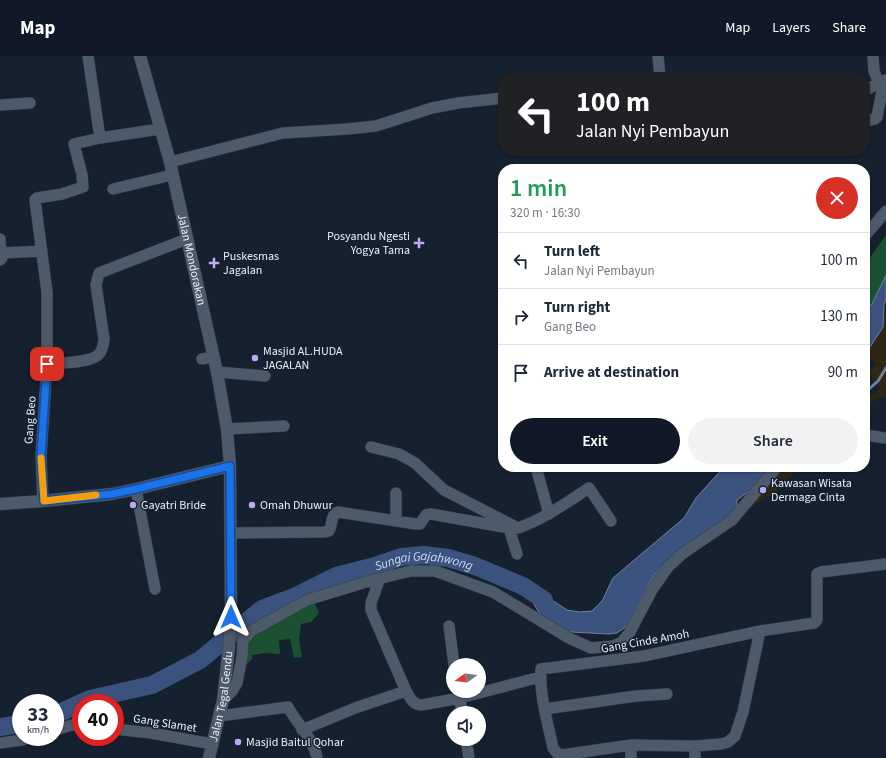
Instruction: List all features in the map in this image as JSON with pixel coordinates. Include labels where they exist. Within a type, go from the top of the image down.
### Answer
[{"type":"street","points":[[88,56],[100,138],[160,129]]},
{"type":"street","name":"Jalan Mondorakan","points":[[140,56],[170,162],[187,239],[208,358],[217,372],[227,429],[230,466]]},
{"type":"street","points":[[658,56],[660,72]]},
{"type":"street","points":[[870,120],[878,117],[883,86],[882,82],[874,71],[873,56]]},
{"type":"street","points":[[870,88],[882,82]]},
{"type":"street","points":[[170,162],[283,133],[376,126],[432,108],[458,103],[498,99]]},
{"type":"street","points":[[0,105],[30,103]]},
{"type":"street","name":"Gang Beo","points":[[44,501],[41,456],[47,364],[47,292],[35,200],[37,198],[82,189],[84,184],[74,144],[100,138]]},
{"type":"street","points":[[113,189],[172,175]]},
{"type":"street","points":[[870,230],[886,211]]},
{"type":"street","points":[[0,239],[1,256],[42,250]]},
{"type":"street","points":[[47,364],[92,359],[99,355],[103,348],[104,340],[96,285],[99,273],[187,239]]},
{"type":"street","points":[[217,372],[265,376]]},
{"type":"street","points":[[227,429],[284,426]]},
{"type":"street","points":[[870,436],[886,438]]},
{"type":"street","points":[[371,447],[399,454],[415,463],[444,490],[514,528]]},
{"type":"street","points":[[0,504],[112,494],[230,466]]},
{"type":"street","name":"Jalan Tegal Gendu","points":[[209,758],[223,700],[229,647],[234,532],[230,466]]},
{"type":"street","points":[[537,472],[549,514]]},
{"type":"street","points":[[223,700],[232,691],[237,683],[242,657],[243,641],[251,631],[307,600],[380,578],[411,571],[435,571],[493,592],[569,638],[591,648],[613,646],[622,642],[630,632],[652,590],[668,566],[682,554],[732,520],[773,472]]},
{"type":"street","points":[[234,532],[324,532],[329,531],[332,527],[333,516],[335,513],[355,514],[420,524],[426,515],[431,514],[514,528],[532,523],[549,514],[589,488],[611,521]]},
{"type":"street","points":[[136,489],[155,589]]},
{"type":"street","points":[[396,493],[396,521]]},
{"type":"street","points":[[514,528],[517,554]]},
{"type":"street","points":[[486,688],[540,677],[545,709],[554,748],[557,753],[562,755],[631,745],[695,746],[728,742],[734,736],[745,706],[760,631],[814,623],[817,620],[816,576],[819,574],[886,564]]},
{"type":"street","points":[[380,578],[371,603],[371,610],[412,702],[416,705],[422,705],[446,698]]},
{"type":"street","points":[[450,626],[453,658]]},
{"type":"street","name":"Gang Cinde Amoh","points":[[540,677],[541,669],[644,656],[760,631]]},
{"type":"street","points":[[302,730],[355,708],[406,691]]},
{"type":"street","points":[[545,709],[636,696],[667,694]]},
{"type":"street","points":[[219,716],[288,707],[316,749],[317,758]]},
{"type":"street","name":"Gang Slamet","points":[[124,730],[151,733],[212,744]]},
{"type":"street","points":[[0,743],[12,741]]},
{"type":"street","points":[[631,745],[631,758]]},
{"type":"street","points":[[467,746],[469,758]]},
{"type":"street","points":[[695,746],[695,758]]},
{"type":"shaded area","points":[[886,300],[886,397],[875,399],[870,404],[870,397],[880,389],[870,376],[870,371],[877,363],[871,359],[870,360],[870,346],[883,327],[884,304]]},
{"type":"shaded area","name":"Kawasan Wisata Dermaga Cinta","points":[[770,472],[795,472],[772,494],[748,508],[736,511],[737,500],[756,486]]},
{"type":"green space","points":[[886,235],[886,275],[870,306],[870,258]]},
{"type":"green space","points":[[313,600],[319,613],[311,622],[301,624],[299,639],[302,657],[294,658],[290,639],[279,640],[280,654],[265,653],[252,655],[252,659],[247,664],[240,649],[246,638]]},
{"type":"water","points":[[886,275],[886,300],[884,304],[883,327],[870,347],[870,306]]},
{"type":"water","points":[[719,472],[770,472],[756,486],[737,500],[736,511],[663,565],[648,585],[627,626],[617,633],[571,632],[554,627],[543,619],[523,586],[555,602],[567,610],[579,612],[592,611],[602,601],[613,578],[684,518],[696,498]]},
{"type":"waterway","points":[[870,388],[878,381],[886,368]]},
{"type":"waterway","name":"Sungai Gajahwong","points":[[64,711],[90,699],[152,685],[200,660],[262,609],[294,597],[336,576],[375,566],[401,557],[424,555],[448,558],[475,566],[523,586],[544,600]]},
{"type":"waterway","name":"Sungai Gajahwong","points":[[0,727],[12,725]]},
{"type":"slow traffic","points":[[41,458],[44,501],[96,495]]},
{"type":"place","name":"Posyandu Ngesti Yogya Tama","points":[[419,243]]},
{"type":"place","name":"Puskesmas Jagalan","points":[[214,263]]},
{"type":"place","name":"Masjid AL.HUDA JAGALAN","points":[[255,358]]},
{"type":"place","name":"Kawasan Wisata Dermaga Cinta","points":[[763,490]]},
{"type":"place","name":"Gayatri Bride","points":[[133,505]]},
{"type":"place","name":"Omah Dhuwur","points":[[252,505]]},
{"type":"place","name":"Masjid Baitul Qohar","points":[[238,742]]},
{"type":"route","points":[[47,364],[41,456],[44,501],[112,494],[230,466],[231,617]]}]
